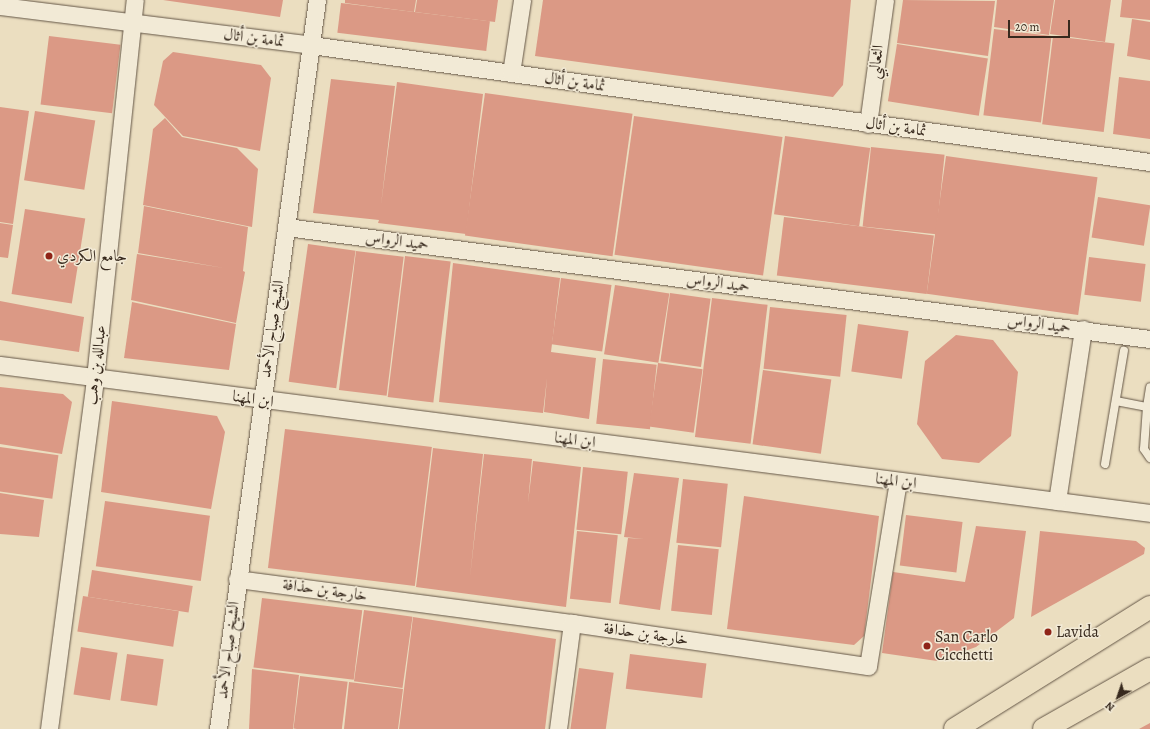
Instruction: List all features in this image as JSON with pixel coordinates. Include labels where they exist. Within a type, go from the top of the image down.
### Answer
[{"type":"main road","points":[[955,729],[1150,607]]},
{"type":"main road","points":[[1044,729],[1150,669]]},
{"type":"street","name":"عبدالله بن وهب","points":[[53,729],[96,378],[135,0]]},
{"type":"street","name":"الشيخ صباح الأحمد","points":[[218,729],[237,579],[317,0]]},
{"type":"street","points":[[511,73],[522,0]]},
{"type":"street","name":"الثعالبي","points":[[868,124],[884,0]]},
{"type":"street","name":"ثمامة بن أثال","points":[[0,6],[311,45],[868,124],[1150,162]]},
{"type":"street","name":"حميد الرواس","points":[[286,227],[1083,329],[1150,339]]},
{"type":"street","points":[[1057,502],[1083,329]]},
{"type":"street","name":"ابن المهنا","points":[[0,365],[262,401],[1150,513]]},
{"type":"street","name":"خارجة بن حذافة","points":[[237,579],[572,623],[868,666],[898,481]]},
{"type":"street","points":[[558,729],[572,623]]},
{"type":"lane","points":[[1105,464],[1124,351]]},
{"type":"lane","points":[[1150,387],[1146,407],[1144,449],[1150,458]]},
{"type":"lane","points":[[1116,401],[1146,407]]},
{"type":"building","points":[[163,0],[283,0],[280,17]]},
{"type":"building","points":[[345,0],[416,0],[414,12],[345,3]]},
{"type":"building","points":[[417,0],[498,0],[495,22],[415,12]]},
{"type":"building","points":[[543,0],[851,0],[843,85],[833,97],[535,56]]},
{"type":"building","points":[[903,0],[995,1],[988,56],[897,43]]},
{"type":"building","points":[[997,0],[1054,0],[1049,35],[994,27]]},
{"type":"building","points":[[1055,0],[1111,0],[1105,42],[1050,34]]},
{"type":"building","points":[[1122,0],[1150,0],[1150,20],[1120,17]]},
{"type":"building","points":[[341,3],[490,21],[486,51],[337,33]]},
{"type":"building","points":[[1132,19],[1150,22],[1150,60],[1127,56]]},
{"type":"building","points":[[994,29],[1052,36],[1041,122],[983,115]]},
{"type":"building","points":[[49,36],[120,45],[112,113],[41,104]]},
{"type":"building","points":[[1053,36],[1115,44],[1104,132],[1042,124]]},
{"type":"building","points":[[897,44],[988,58],[979,116],[888,101]]},
{"type":"building","points":[[173,52],[261,65],[271,78],[260,151],[183,136],[154,105],[163,61]]},
{"type":"building","points":[[1119,77],[1150,81],[1150,139],[1113,134]]},
{"type":"building","points":[[331,79],[395,86],[381,205],[397,82],[483,94],[466,234],[378,223],[379,220],[313,213]]},
{"type":"building","points":[[485,93],[633,114],[613,256],[465,236]]},
{"type":"building","points":[[0,107],[29,111],[13,224],[0,222]]},
{"type":"building","points":[[35,111],[95,121],[84,190],[24,180]]},
{"type":"building","points":[[634,116],[783,137],[763,276],[615,255]]},
{"type":"building","points":[[165,118],[182,137],[237,148],[258,169],[252,227],[143,205],[153,129]]},
{"type":"building","points":[[785,136],[870,148],[859,226],[774,214]]},
{"type":"building","points":[[871,147],[945,155],[936,234],[863,227]]},
{"type":"building","points":[[946,156],[1098,177],[1078,315],[927,294]]},
{"type":"building","points":[[1098,197],[1150,205],[1144,246],[1092,237]]},
{"type":"building","points":[[144,206],[248,227],[243,271],[245,272],[236,323],[131,300],[137,254],[224,268],[138,253]]},
{"type":"building","name":"جامع الكردي","points":[[25,209],[85,219],[72,303],[12,294]]},
{"type":"building","points":[[784,217],[934,235],[927,294],[777,276]]},
{"type":"building","points":[[0,223],[13,225],[8,258],[0,257]]},
{"type":"building","points":[[308,244],[356,251],[336,388],[289,382]]},
{"type":"building","points":[[356,251],[404,257],[387,396],[339,390]]},
{"type":"building","points":[[405,256],[451,262],[433,403],[388,397]]},
{"type":"building","points":[[1089,257],[1146,264],[1141,302],[1084,295]]},
{"type":"building","points":[[453,263],[560,278],[551,352],[596,358],[589,419],[544,412],[547,378],[543,413],[439,402]]},
{"type":"building","points":[[561,278],[612,285],[602,351],[552,344]]},
{"type":"building","points":[[615,285],[669,294],[658,363],[604,354]]},
{"type":"building","points":[[670,293],[711,299],[701,367],[660,361]]},
{"type":"building","points":[[712,298],[768,305],[751,444],[695,437]]},
{"type":"building","points":[[0,301],[84,317],[79,352],[0,340]]},
{"type":"building","points":[[132,302],[236,324],[229,370],[124,358]]},
{"type":"building","points":[[770,307],[847,315],[840,377],[764,369]]},
{"type":"building","points":[[858,324],[909,331],[902,379],[851,372]]},
{"type":"building","points":[[956,335],[993,340],[1018,372],[1011,436],[979,463],[942,459],[917,424],[925,361]]},
{"type":"building","points":[[603,359],[657,365],[650,429],[596,424]]},
{"type":"building","points":[[658,363],[703,369],[694,433],[649,426]]},
{"type":"building","points":[[763,370],[831,380],[821,454],[753,444]]},
{"type":"building","points":[[0,387],[63,394],[72,402],[62,454],[0,444]]},
{"type":"building","points":[[112,401],[217,416],[225,432],[211,509],[101,492]]},
{"type":"building","points":[[285,429],[432,447],[415,586],[268,568]]},
{"type":"building","points":[[0,447],[58,455],[52,499],[0,491]]},
{"type":"building","points":[[433,448],[483,454],[470,577],[484,454],[532,459],[528,503],[533,461],[581,467],[566,607],[416,587]]},
{"type":"building","points":[[583,467],[628,472],[621,534],[576,530]]},
{"type":"building","points":[[634,473],[679,478],[660,610],[619,604],[628,538],[644,539],[624,537]]},
{"type":"building","points":[[683,479],[728,484],[721,547],[676,543]]},
{"type":"building","points":[[0,493],[44,500],[39,537],[0,534]]},
{"type":"building","points":[[744,496],[879,516],[864,636],[854,645],[727,629]]},
{"type":"building","points":[[105,501],[210,516],[201,581],[96,566]]},
{"type":"building","points":[[906,515],[963,522],[956,573],[900,566]]},
{"type":"building","points":[[976,526],[1026,531],[1014,618],[976,647],[937,661],[882,653],[893,572],[965,582]]},
{"type":"building","points":[[577,531],[618,535],[611,603],[570,599]]},
{"type":"building","points":[[1040,531],[1136,541],[1145,548],[1144,554],[1031,617]]},
{"type":"building","points":[[678,545],[719,549],[712,615],[671,611]]},
{"type":"building","points":[[92,570],[193,586],[189,613],[88,597]]},
{"type":"building","points":[[83,596],[179,611],[173,647],[77,632]]},
{"type":"building","points":[[262,598],[362,610],[354,680],[253,667]]},
{"type":"building","points":[[364,610],[413,617],[403,688],[354,681]]},
{"type":"building","points":[[413,617],[556,639],[545,729],[399,729]]},
{"type":"building","points":[[81,647],[118,653],[110,700],[73,694]]},
{"type":"building","points":[[127,654],[164,659],[157,706],[120,701]]},
{"type":"building","points":[[630,654],[706,663],[702,698],[626,689]]},
{"type":"building","points":[[579,668],[614,673],[606,729],[570,729]]},
{"type":"building","points":[[252,669],[299,675],[293,729],[249,729]]},
{"type":"building","points":[[300,676],[348,682],[342,729],[294,729]]},
{"type":"building","points":[[349,682],[403,689],[398,729],[344,729]]},
{"type":"building","points":[[1150,723],[1150,729],[1139,729]]},
{"type":"place","name":"جامع الكردي","points":[[49,256]]},
{"type":"place","name":"Lavida","points":[[1048,632]]},
{"type":"place","name":"San Carlo Cicchetti","points":[[927,646]]}]
